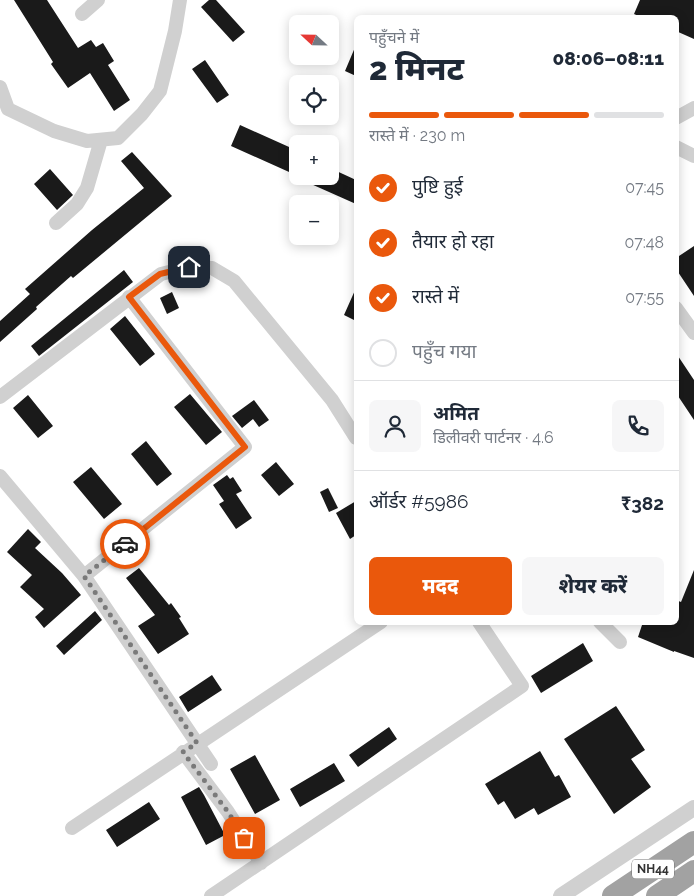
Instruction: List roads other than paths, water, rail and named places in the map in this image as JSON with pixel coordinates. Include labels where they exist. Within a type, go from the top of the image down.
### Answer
[{"type":"highway","name":"NH44","points":[[613,896],[694,842]]},
{"type":"highway","name":"NH44","points":[[657,896],[694,871]]},
{"type":"street","points":[[82,14],[98,0]]},
{"type":"street","points":[[0,87],[8,109],[54,131],[87,141],[118,138],[142,114],[160,91],[175,31],[180,0]]},
{"type":"street","points":[[679,116],[694,108]]},
{"type":"street","points":[[56,223],[77,204],[87,188],[101,140]]},
{"type":"street","points":[[679,149],[694,156]]},
{"type":"street","points":[[0,397],[160,274],[189,267],[212,268],[234,281],[332,400],[354,435]]},
{"type":"street","points":[[84,576],[245,447],[129,297]]},
{"type":"street","points":[[679,312],[694,333]]},
{"type":"street","points":[[0,476],[84,576],[211,764]]},
{"type":"street","points":[[72,828],[183,752],[376,625]]},
{"type":"street","points":[[211,896],[522,686],[481,625]]},
{"type":"street","points":[[603,625],[620,642]]},
{"type":"street","points":[[183,752],[228,812],[261,863]]},
{"type":"street","points":[[562,896],[694,808]]}]
